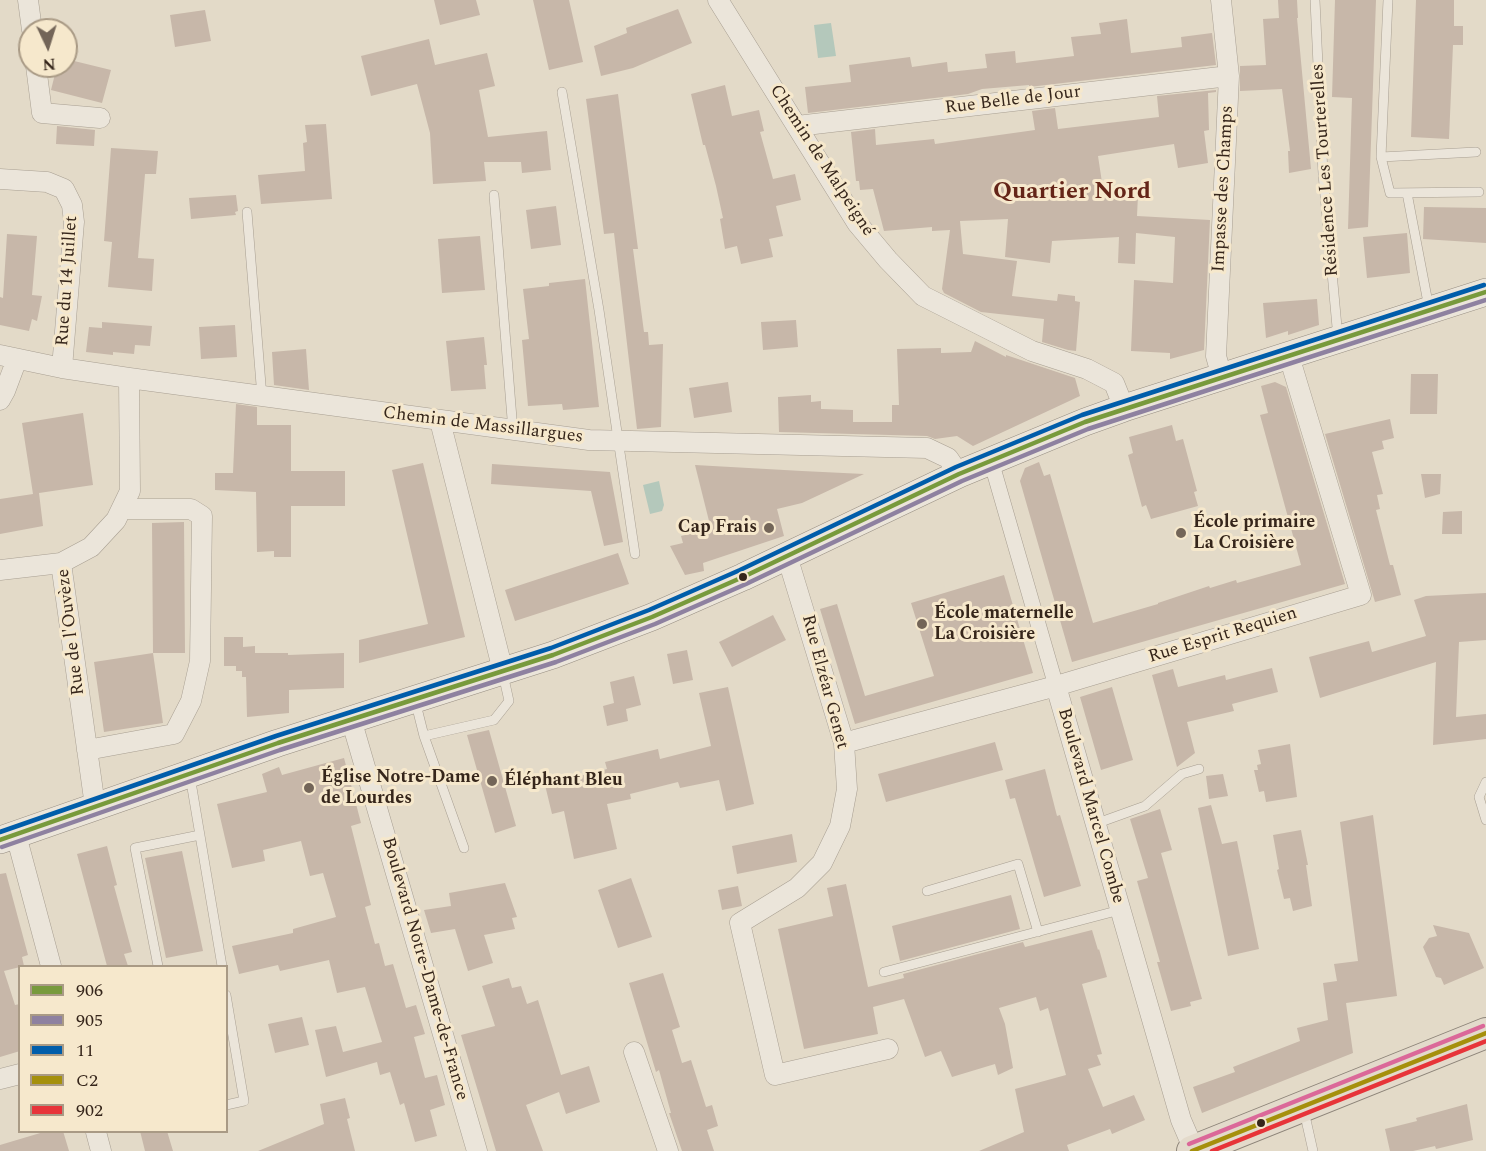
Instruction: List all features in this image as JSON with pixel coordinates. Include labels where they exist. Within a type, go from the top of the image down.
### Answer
[{"type":"main road","points":[[8,838],[190,773],[553,655],[652,617],[959,474],[1124,408],[1486,292]]},
{"type":"main road","points":[[1193,1150],[1486,1033]]},
{"type":"street","points":[[28,0],[30,18]]},
{"type":"street","name":"Chemin de Malpeigné","points":[[718,0],[858,223],[888,260],[923,296],[1032,351],[1087,369],[1113,383],[1124,408]]},
{"type":"street","name":"Impasse des Champs","points":[[1221,0],[1229,76],[1216,356],[1222,377]]},
{"type":"street","name":"Rue Belle de Jour","points":[[796,126],[1229,76]]},
{"type":"street","points":[[38,78],[42,113],[100,118]]},
{"type":"street","name":"Rue du 14 Juillet","points":[[0,179],[47,182],[64,189],[72,205],[74,222],[62,368]]},
{"type":"street","name":"Rue Esprit Requien","points":[[844,743],[1056,686],[1361,595],[1289,356]]},
{"type":"street","points":[[0,400],[6,391],[8,357]]},
{"type":"street","name":"Chemin de Massillargues","points":[[8,357],[62,368],[262,397],[589,440],[927,448],[948,458],[959,474]]},
{"type":"street","name":"Rue de l'Ouvèze","points":[[95,806],[61,563],[91,548],[116,520],[130,491],[129,378]]},
{"type":"street","points":[[440,421],[503,671]]},
{"type":"street","name":"Boulevard Marcel Combe","points":[[991,461],[1181,1120],[1193,1150]]},
{"type":"street","points":[[87,750],[174,734],[191,701],[200,661],[202,516],[191,509],[122,508]]},
{"type":"street","name":"Rue Elzéar Genet","points":[[787,556],[844,743],[847,789],[840,826],[822,863],[797,888],[740,923],[775,1075],[888,1049]]},
{"type":"street","points":[[0,570],[61,563]]},
{"type":"street","name":"Boulevard Notre-Dame-de-France","points":[[351,719],[477,1151]]},
{"type":"street","points":[[8,838],[51,965]]},
{"type":"street","points":[[634,1052],[668,1151]]},
{"type":"street","points":[[0,1080],[18,1075]]},
{"type":"street","points":[[96,1133],[101,1151]]},
{"type":"lane","name":"Résidence Les Tourterelles","points":[[1315,0],[1323,174],[1339,340]]},
{"type":"lane","points":[[1388,0],[1381,157],[1390,193],[1479,192]]},
{"type":"lane","points":[[562,92],[599,310],[616,441],[635,554]]},
{"type":"lane","points":[[1381,157],[1476,152]]},
{"type":"lane","points":[[1407,193],[1429,311]]},
{"type":"lane","points":[[494,195],[513,431]]},
{"type":"lane","points":[[247,212],[262,397]]},
{"type":"lane","points":[[424,736],[494,720],[509,701],[503,671]]},
{"type":"lane","points":[[415,698],[424,736],[464,848]]},
{"type":"lane","points":[[1095,824],[1145,806],[1182,774],[1199,770]]},
{"type":"lane","points":[[190,773],[222,965]]},
{"type":"lane","points":[[1486,782],[1479,796],[1486,820]]},
{"type":"lane","points":[[158,965],[135,848],[200,836]]},
{"type":"lane","points":[[927,891],[1018,864],[1038,932]]},
{"type":"lane","points":[[884,972],[1120,910]]},
{"type":"lane","points":[[228,1007],[244,1101],[228,1105]]},
{"type":"lane","points":[[1303,1105],[1313,1151]]},
{"type":"shaded area","points":[[831,23],[836,56],[818,58],[814,25]]},
{"type":"shaded area","points":[[659,481],[664,505],[662,511],[650,514],[643,485]]},
{"type":"building","points":[[434,0],[476,0],[480,15],[440,25]]},
{"type":"building","points":[[533,0],[569,0],[583,62],[549,70]]},
{"type":"building","points":[[1278,0],[1297,0],[1311,169],[1289,173],[1288,151],[1290,151],[1282,89],[1240,91],[1240,66],[1266,65],[1263,19],[1279,18]]},
{"type":"building","points":[[1335,0],[1376,0],[1368,227],[1348,229],[1352,98],[1332,97]]},
{"type":"building","points":[[1416,0],[1454,0],[1454,26],[1463,26],[1463,45],[1453,45],[1449,139],[1411,137]]},
{"type":"building","points":[[678,9],[692,43],[633,68],[601,76],[594,46],[627,33],[626,28]]},
{"type":"building","points":[[205,10],[211,41],[175,47],[170,15]]},
{"type":"building","points":[[1127,19],[1131,53],[1182,47],[1181,37],[1212,33],[1216,65],[1029,87],[1029,85],[982,89],[968,94],[808,113],[805,87],[851,82],[849,65],[910,57],[912,67],[947,62],[948,72],[987,68],[985,54],[1015,51],[1016,63],[1074,56],[1071,37],[1101,34],[1099,23]]},
{"type":"building","points":[[429,39],[435,65],[487,53],[495,86],[479,90],[488,137],[547,131],[551,170],[522,173],[521,162],[484,162],[486,181],[433,184],[430,133],[417,84],[371,96],[361,56]]},
{"type":"building","points":[[78,62],[111,70],[102,103],[51,90],[54,78],[78,78]]},
{"type":"building","points":[[725,85],[732,116],[759,110],[764,131],[760,132],[773,179],[795,174],[801,200],[776,206],[783,236],[769,239],[773,257],[741,264],[737,246],[725,249],[720,219],[723,218],[716,186],[691,94]]},
{"type":"building","points":[[1216,90],[1216,92],[1208,93],[1209,130],[1204,131],[1208,163],[1178,168],[1174,144],[1098,156],[1103,189],[1122,190],[1122,194],[1138,195],[1137,216],[1210,220],[1204,350],[1170,359],[1170,353],[1131,351],[1134,280],[1173,283],[1175,237],[1136,233],[1135,264],[1118,263],[1119,237],[1052,241],[1050,263],[1005,257],[1008,219],[960,221],[963,254],[1017,261],[1012,296],[1057,301],[1058,294],[1075,296],[1075,301],[1080,302],[1076,351],[1068,350],[1042,342],[1044,319],[981,312],[944,293],[942,289],[950,230],[932,231],[932,227],[884,231],[873,189],[860,190],[859,181],[856,181],[851,132],[875,129],[876,145],[934,139],[935,144],[1035,130],[1032,111],[1055,108],[1058,129],[1159,117],[1157,96]]},
{"type":"building","points":[[618,94],[638,249],[633,249],[644,332],[648,332],[649,345],[663,344],[661,427],[637,429],[614,233],[604,234],[586,99]]},
{"type":"building","points":[[326,124],[332,199],[261,204],[258,175],[305,171],[303,143],[307,142],[305,125]]},
{"type":"building","points":[[57,126],[95,130],[94,146],[56,144]]},
{"type":"building","points":[[111,148],[158,151],[156,174],[145,174],[138,258],[154,259],[152,291],[108,287],[112,242],[104,241]]},
{"type":"building","points":[[236,195],[238,211],[235,212],[236,215],[191,219],[189,198]]},
{"type":"building","points":[[556,206],[561,245],[531,249],[526,210]]},
{"type":"building","points":[[1424,207],[1486,208],[1486,243],[1423,239]]},
{"type":"building","points":[[1407,233],[1410,273],[1367,278],[1363,237]]},
{"type":"building","points":[[7,234],[37,236],[32,295],[42,296],[37,321],[32,319],[29,331],[0,325],[0,297],[3,298]]},
{"type":"building","points":[[480,236],[485,290],[442,293],[438,239]]},
{"type":"building","points":[[585,279],[599,407],[563,410],[562,404],[528,406],[522,340],[529,339],[523,289]]},
{"type":"building","points":[[1317,299],[1319,325],[1288,335],[1288,331],[1266,338],[1263,303]]},
{"type":"building","points":[[796,320],[798,347],[763,350],[761,322]]},
{"type":"building","points":[[102,322],[152,326],[150,346],[135,345],[134,354],[113,352],[113,355],[86,352],[89,327],[102,328]]},
{"type":"building","points":[[235,325],[237,357],[201,359],[199,327]]},
{"type":"building","points":[[484,337],[487,365],[484,365],[486,389],[451,391],[446,341]]},
{"type":"building","points":[[975,341],[1006,357],[1006,355],[1075,378],[1080,396],[973,446],[957,436],[935,439],[927,436],[779,432],[778,397],[811,395],[811,402],[821,401],[821,409],[853,410],[853,422],[892,422],[892,405],[899,405],[897,349],[941,348],[941,353],[971,352]]},
{"type":"building","points":[[306,349],[309,390],[274,385],[272,352]]},
{"type":"building","points":[[1411,374],[1438,374],[1437,414],[1410,414]]},
{"type":"building","points":[[728,382],[732,412],[694,418],[689,388]]},
{"type":"building","points":[[1275,382],[1286,387],[1345,584],[1072,662],[1020,481],[1025,468],[1039,462],[1044,476],[1050,474],[1093,623],[1209,586],[1210,588],[1236,580],[1237,583],[1301,565],[1260,415],[1268,413],[1261,386]]},
{"type":"building","points":[[236,404],[257,407],[257,425],[291,425],[291,471],[345,471],[345,506],[291,506],[291,557],[274,557],[274,551],[257,552],[256,492],[215,490],[215,473],[233,473]]},
{"type":"building","points":[[83,413],[93,485],[39,493],[43,526],[0,534],[0,499],[33,494],[22,423]]},
{"type":"building","points":[[1390,419],[1394,438],[1382,441],[1384,449],[1372,452],[1383,494],[1377,495],[1380,509],[1376,510],[1390,565],[1393,565],[1401,595],[1375,602],[1325,434]]},
{"type":"building","points":[[1172,425],[1176,441],[1183,439],[1197,491],[1194,492],[1198,506],[1151,519],[1146,505],[1142,507],[1128,455],[1133,453],[1129,437]]},
{"type":"building","points":[[423,463],[465,637],[359,663],[359,640],[428,624],[392,470]]},
{"type":"building","points":[[492,464],[610,472],[623,542],[604,546],[591,491],[491,484]]},
{"type":"building","points":[[695,465],[864,474],[802,503],[777,509],[784,536],[703,563],[704,571],[685,575],[670,546],[683,543],[681,536],[711,529]]},
{"type":"building","points":[[1421,474],[1441,474],[1440,494],[1425,498]]},
{"type":"building","points":[[1462,511],[1462,534],[1442,534],[1443,512]]},
{"type":"building","points":[[184,522],[185,653],[153,653],[152,523]]},
{"type":"building","points":[[618,553],[629,584],[515,621],[505,590]]},
{"type":"building","points":[[1004,575],[1033,673],[855,724],[820,609],[837,604],[865,696],[934,676],[911,603]]},
{"type":"building","points":[[1486,593],[1486,640],[1459,642],[1456,717],[1486,714],[1486,739],[1433,745],[1436,662],[1320,698],[1309,657],[1369,641],[1372,652],[1426,636],[1414,600],[1426,596]]},
{"type":"building","points":[[773,615],[786,640],[732,667],[719,642]]},
{"type":"building","points":[[224,637],[243,637],[243,647],[255,646],[255,653],[288,653],[288,655],[344,653],[344,688],[289,690],[289,713],[247,717],[246,677],[242,677],[242,671],[236,671],[236,666],[224,666]]},
{"type":"building","points":[[687,650],[693,680],[673,684],[667,654]]},
{"type":"building","points":[[153,653],[163,723],[104,732],[94,662]]},
{"type":"building","points":[[1272,668],[1278,692],[1232,704],[1234,711],[1187,722],[1195,753],[1177,767],[1152,675],[1173,669],[1178,687],[1225,675],[1226,680]]},
{"type":"building","points":[[634,676],[641,705],[626,709],[628,721],[607,726],[603,706],[614,703],[610,682]]},
{"type":"building","points":[[728,687],[754,804],[726,811],[719,780],[680,788],[678,782],[630,794],[631,799],[607,804],[617,849],[574,859],[564,811],[552,814],[545,785],[607,769],[605,762],[658,749],[660,759],[711,746],[699,693]]},
{"type":"building","points":[[1112,687],[1133,760],[1101,770],[1080,697]]},
{"type":"building","name":"Éléphant Bleu","points":[[489,730],[516,826],[495,833],[467,735]]},
{"type":"building","points":[[995,742],[1003,770],[886,802],[878,774]]},
{"type":"building","points":[[1290,744],[1297,797],[1266,802],[1264,791],[1259,792],[1254,770],[1258,770],[1257,765],[1261,764],[1258,750]]},
{"type":"building","points":[[344,758],[361,823],[351,826],[371,905],[365,907],[375,944],[379,943],[385,966],[393,964],[406,1008],[416,1005],[425,1034],[414,1037],[425,1078],[437,1075],[445,1105],[430,1110],[437,1136],[415,1142],[404,1103],[400,1105],[390,1072],[380,1075],[377,1062],[326,1077],[315,1030],[336,1026],[343,1052],[382,1042],[365,987],[337,993],[329,960],[280,971],[278,965],[239,974],[232,946],[293,933],[293,929],[336,917],[323,873],[310,876],[301,841],[263,850],[265,861],[232,868],[217,804],[267,792],[262,774],[279,767],[282,775]]},
{"type":"building","points":[[1045,769],[1057,816],[1060,815],[1081,886],[1044,897],[1015,798],[1010,799],[1005,780]]},
{"type":"building","points":[[1223,774],[1228,796],[1209,799],[1206,776]]},
{"type":"building","points":[[1211,805],[1222,844],[1237,841],[1259,949],[1228,956],[1198,808]]},
{"type":"building","points":[[1160,809],[1172,850],[1161,853],[1202,999],[1190,1002],[1191,1006],[1171,1011],[1137,881],[1148,878],[1130,819]]},
{"type":"building","points":[[1373,815],[1397,996],[1346,1003],[1353,1053],[1202,1113],[1193,1087],[1235,1072],[1233,1067],[1300,1041],[1297,1028],[1328,1020],[1323,983],[1337,981],[1334,964],[1358,961],[1340,822]]},
{"type":"building","points":[[1301,830],[1308,865],[1306,865],[1312,906],[1293,911],[1290,898],[1284,899],[1277,870],[1279,869],[1273,835]]},
{"type":"building","points":[[792,834],[797,862],[737,874],[732,846]]},
{"type":"building","points":[[107,846],[117,885],[114,886],[132,952],[124,954],[128,965],[107,965],[77,854]]},
{"type":"building","points":[[182,851],[203,951],[166,958],[145,858]]},
{"type":"building","points":[[6,873],[28,955],[22,957],[24,965],[4,971],[15,1005],[18,1004],[18,1052],[0,1057],[0,874]]},
{"type":"building","points":[[631,878],[652,937],[618,948],[598,890]]},
{"type":"building","points":[[505,883],[517,917],[512,918],[515,929],[484,935],[493,963],[468,971],[455,929],[431,933],[424,910],[451,906],[449,893]]},
{"type":"building","points":[[846,884],[868,987],[904,978],[903,974],[1023,942],[1025,947],[1092,930],[1107,977],[1082,984],[1102,1054],[1097,1055],[1101,1065],[1088,1069],[1103,1107],[1134,1095],[1145,1120],[1112,1134],[1110,1129],[1067,1145],[1069,1151],[979,1151],[1024,1132],[1015,1089],[1066,1075],[1048,1008],[1040,1011],[1036,997],[999,1008],[1005,1024],[1013,1068],[998,1075],[995,1064],[952,1077],[941,1051],[925,1057],[904,999],[873,1007],[878,1034],[804,1049],[778,929],[833,916],[827,888]]},
{"type":"building","points":[[738,886],[742,906],[722,910],[718,890]]},
{"type":"building","points":[[1011,895],[1020,929],[900,961],[892,926]]},
{"type":"building","points":[[1433,925],[1469,933],[1484,968],[1444,985],[1441,978],[1436,977],[1423,947],[1429,938],[1437,936]]},
{"type":"building","points":[[663,973],[680,1027],[672,1030],[682,1063],[691,1060],[706,1107],[712,1105],[718,1126],[707,1130],[714,1151],[682,1151],[669,1113],[671,1113],[659,1070],[656,1072],[629,983]]},
{"type":"building","points":[[509,978],[512,988],[521,986],[527,1004],[538,1000],[561,1075],[589,1066],[600,1102],[566,1114],[559,1092],[526,1105],[543,1151],[496,1151],[461,1035],[495,1026],[482,986]]},
{"type":"building","points":[[302,1017],[309,1045],[275,1053],[268,1024]]},
{"type":"building","points":[[345,1098],[350,1118],[347,1119],[355,1151],[258,1151],[324,1124],[320,1104]]},
{"type":"building","points":[[1467,1104],[1473,1140],[1436,1149],[1435,1146],[1413,1151],[1390,1151],[1385,1129]]},
{"type":"building","points":[[40,1133],[64,1133],[69,1151],[0,1151],[0,1145]]},
{"type":"building","points":[[140,1133],[168,1133],[173,1151],[145,1151]]},
{"type":"transit line","name":"11","points":[[0,832],[276,736],[551,648],[649,610],[740,570],[956,467],[1082,415],[1484,285]]},
{"type":"transit line","name":"906","points":[[0,840],[278,743],[553,655],[652,617],[743,577],[959,474],[1085,422],[1486,292]]},
{"type":"transit line","name":"905","points":[[2,847],[280,750],[556,662],[655,624],[746,584],[962,481],[1088,429],[1486,300]]},
{"type":"transit line","points":[[1189,1144],[1483,1026]]},
{"type":"transit line","name":"C2","points":[[1192,1151],[1486,1033]]},
{"type":"transit line","name":"902","points":[[1212,1151],[1486,1041]]},
{"type":"place","name":"Cap Frais","points":[[769,528]]},
{"type":"place","name":"École primaire La Croisière","points":[[1181,533]]},
{"type":"place","name":"École maternelle La Croisière","points":[[922,624]]},
{"type":"place","name":"Éléphant Bleu","points":[[492,781]]},
{"type":"place","name":"Église Notre-Dame de Lourdes","points":[[309,788]]},
{"type":"district","name":"Quartier Nord","points":[[1072,193]]}]
